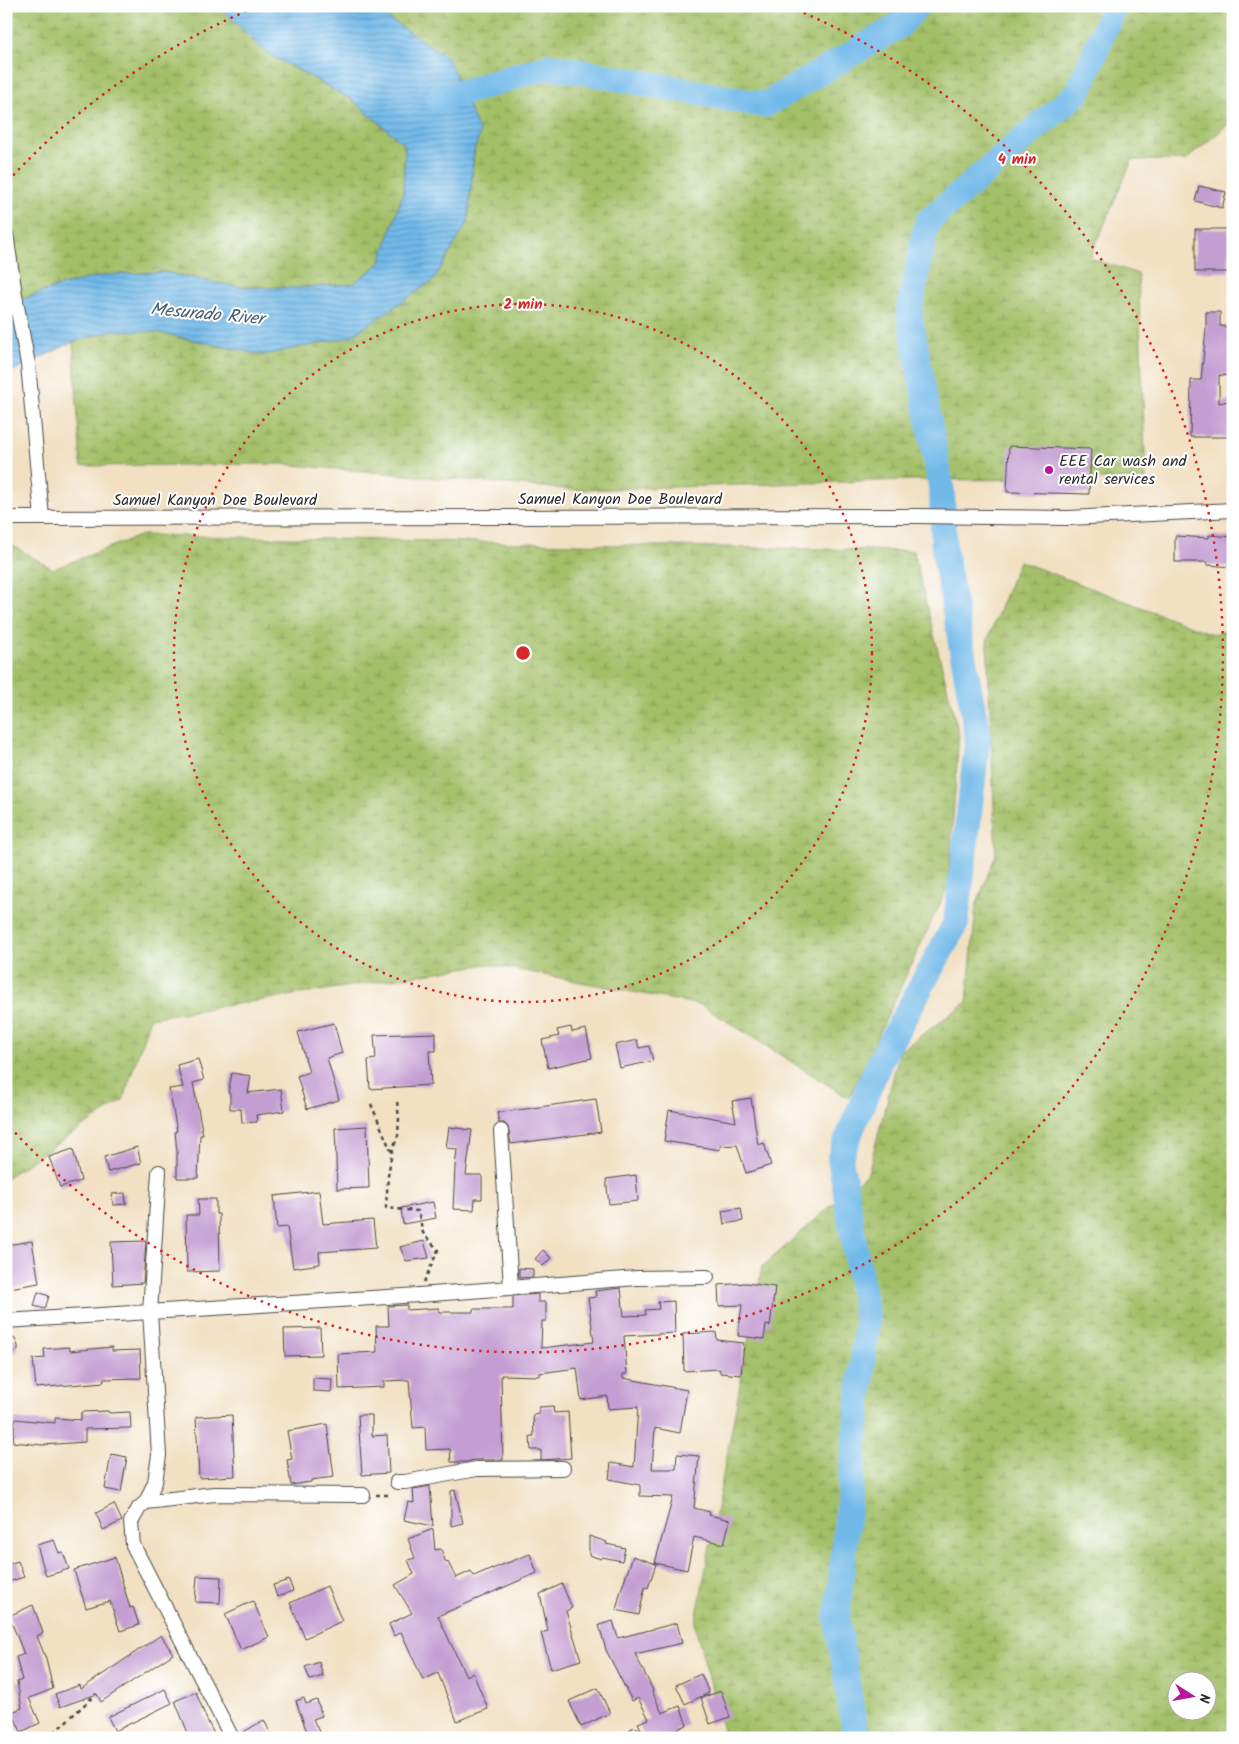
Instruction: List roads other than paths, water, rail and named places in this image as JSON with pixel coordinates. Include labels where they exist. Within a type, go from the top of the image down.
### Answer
[{"type":"street","points":[[6,234],[28,364],[42,518]]},
{"type":"street","name":"Samuel Kanyon Doe Boulevard","points":[[6,518],[918,516],[1068,518],[1233,510]]},
{"type":"street","points":[[501,1131],[511,1287]]},
{"type":"street","points":[[159,1172],[150,1312],[159,1455],[155,1482],[146,1502],[139,1508],[131,1522],[133,1545],[194,1660],[217,1711],[232,1738]]},
{"type":"street","points":[[6,1321],[637,1278],[707,1277]]},
{"type":"street","points":[[397,1489],[405,1482],[477,1468],[562,1468]]},
{"type":"street","points":[[146,1502],[214,1494],[363,1495]]},
{"type":"water","name":"Mesurado River","points":[[219,6],[378,6],[382,14],[448,58],[480,133],[474,151],[468,222],[434,280],[350,337],[263,355],[156,332],[114,330],[73,342],[6,374],[6,305],[62,285],[105,275],[163,272],[237,287],[298,288],[353,284],[380,263],[403,193],[405,145],[351,99],[265,52]]},
{"type":"waterway","points":[[438,100],[550,66],[765,105],[900,25],[917,6]]},
{"type":"waterway","points":[[856,1738],[837,1619],[867,1320],[840,1157],[880,1061],[956,923],[978,738],[944,549],[942,492],[909,312],[927,222],[1078,92],[1114,6]]},
{"type":"place","name":"EEE Car wash and rental services","points":[[1049,470]]}]
